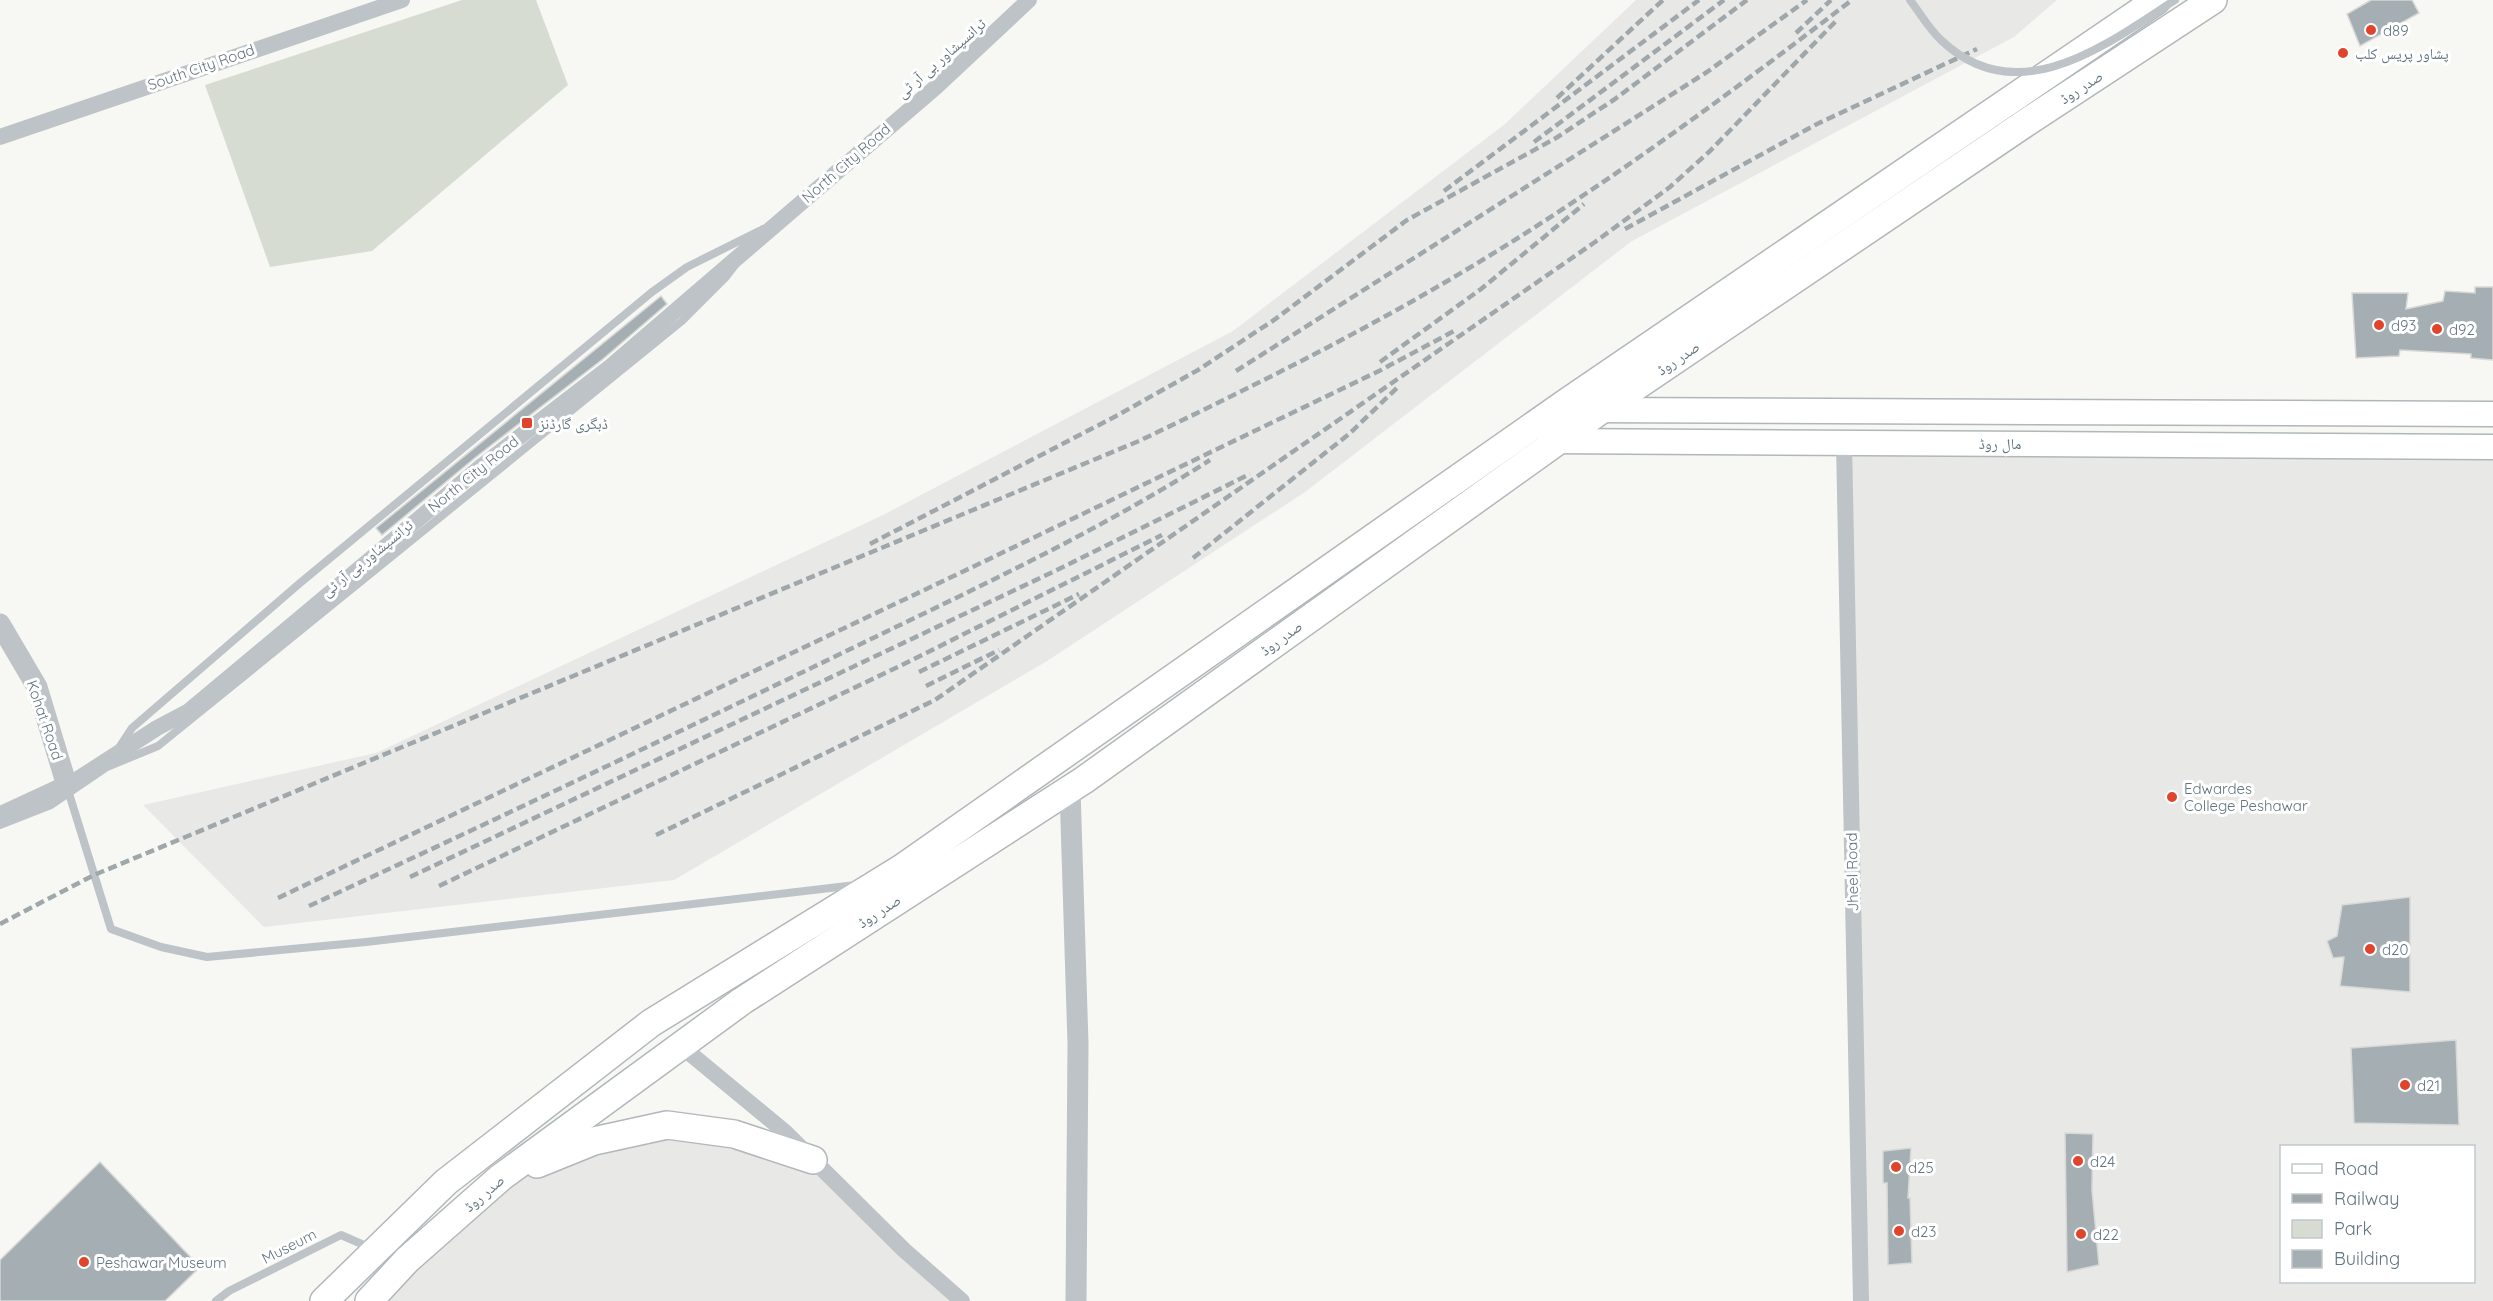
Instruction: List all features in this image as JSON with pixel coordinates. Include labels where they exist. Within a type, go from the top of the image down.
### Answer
[{"type":"main road","name":"صدر روڈ","points":[[324,1301],[446,1182],[651,1023],[880,883],[1245,630],[1551,413],[2157,0]]},
{"type":"main road","name":"صدر روڈ","points":[[369,1301],[407,1260],[500,1178],[742,1001],[1070,789],[1601,410],[2030,120],[2214,0]]},
{"type":"main road","name":"مال روڈ","points":[[1551,413],[1601,410],[2493,414]]},
{"type":"main road","name":"مال روڈ","points":[[1507,444],[1558,440],[2493,447]]},
{"type":"main road","points":[[500,1178],[594,1141],[667,1125],[734,1134],[813,1160]]},
{"type":"street","name":"South City Road","points":[[0,136],[402,0]]},
{"type":"street","name":"North City Road","points":[[0,817],[67,786],[156,728],[189,711],[483,465],[610,367],[936,87],[1028,0]]},
{"type":"street","name":"Jheel Road","points":[[1844,442],[1861,1301]]},
{"type":"street","name":"Kohat Road","points":[[0,624],[37,687],[67,786]]},
{"type":"street","points":[[1070,789],[1078,1044],[1081,1296]]},
{"type":"street","points":[[681,1046],[785,1132],[904,1250],[962,1301]]},
{"type":"lane","name":"ٹرانسپشاور بی آر ٹی","points":[[0,825],[51,805],[107,766],[158,746],[682,321],[725,278],[763,229],[1028,0]]},
{"type":"lane","points":[[1910,0],[1939,39],[1965,58],[1992,69],[2024,72],[2045,71],[2065,65],[2127,31],[2175,0]]},
{"type":"lane","name":"ٹرانسپشاور بی آر ٹی","points":[[107,766],[132,728],[300,583],[652,292],[687,267],[763,229]]},
{"type":"lane","points":[[67,786],[111,929],[161,947],[207,957],[366,942],[880,883]]},
{"type":"lane","name":"Museum","points":[[216,1301],[230,1291],[341,1235],[376,1250]]},
{"type":"shaded area","points":[[1636,0],[2057,0],[2014,37],[1632,241],[1305,492],[1047,661],[674,880],[264,927],[143,805],[376,753],[883,515],[1233,331],[1505,124]]},
{"type":"shaded area","name":"Edwardes College Peshawar","points":[[1844,442],[2493,447],[2493,1301],[1861,1301]]},
{"type":"shaded area","points":[[667,1125],[813,1160],[953,1301],[368,1301],[500,1178]]},
{"type":"green space","points":[[462,0],[536,0],[568,85],[372,251],[270,267],[205,85]]},
{"type":"building","name":"d89","points":[[2371,0],[2412,0],[2419,13],[2360,46],[2347,14]]},
{"type":"building","points":[[2475,287],[2493,287],[2493,360],[2471,358],[2471,354],[2400,350],[2399,356],[2356,358],[2352,293],[2408,293],[2406,309],[2443,301],[2445,291],[2475,293]]},
{"type":"building","points":[[661,296],[667,304],[603,359],[476,457],[382,535],[376,528]]},
{"type":"building","name":"d20","points":[[2410,897],[2410,992],[2340,986],[2344,957],[2333,958],[2327,941],[2337,936],[2342,905]]},
{"type":"building","name":"d21","points":[[2456,1040],[2459,1125],[2354,1123],[2351,1048]]},
{"type":"building","points":[[2065,1133],[2093,1134],[2092,1190],[2099,1265],[2067,1272]]},
{"type":"building","points":[[1911,1148],[1908,1198],[1910,1198],[1912,1263],[1888,1265],[1887,1183],[1883,1183],[1883,1151]]},
{"type":"building","name":"Peshawar Museum","points":[[100,1162],[200,1267],[165,1301],[0,1301],[0,1260]]},
{"type":"railway","points":[[1557,98],[1663,0]]},
{"type":"railway","points":[[1444,191],[1699,0]]},
{"type":"railway","points":[[1534,142],[1724,0]]},
{"type":"railway","points":[[870,544],[1118,415],[1198,370],[1274,320],[1407,220],[1556,138],[1615,99],[1747,0]]},
{"type":"railway","points":[[1236,371],[1707,72],[1807,0]]},
{"type":"railway","points":[[1796,33],[1831,0]]},
{"type":"railway","points":[[0,924],[94,875],[1139,441],[1270,377],[1400,308],[1532,229],[1671,134],[1852,0]]},
{"type":"railway","points":[[656,835],[935,700],[1595,242],[1670,187],[1710,151],[1836,21]]},
{"type":"railway","points":[[1625,229],[1817,124],[1977,49]]},
{"type":"railway","points":[[1380,362],[1481,289],[1584,204]]},
{"type":"railway","points":[[278,898],[983,562],[1381,370],[1454,331]]},
{"type":"railway","points":[[1193,558],[1349,434],[1399,386]]},
{"type":"railway","points":[[309,906],[572,783],[977,587],[1119,514],[1210,460]]},
{"type":"railway","points":[[410,877],[1057,570],[1250,474]]},
{"type":"railway","points":[[439,886],[904,664],[1162,535]]},
{"type":"railway","points":[[919,672],[1079,594]]},
{"type":"railway","points":[[926,686],[999,650]]},
{"type":"place","name":"d89","points":[[2371,30]]},
{"type":"place","name":"پشاور پریس کلب","points":[[2343,53]]},
{"type":"place","name":"d93","points":[[2379,325]]},
{"type":"place","name":"d92","points":[[2437,329]]},
{"type":"place","name":"ڈبگری گارڈنز","points":[[527,423]]},
{"type":"place","name":"Edwardes College Peshawar","points":[[2172,797]]},
{"type":"place","name":"d20","points":[[2370,949]]},
{"type":"place","name":"d21","points":[[2405,1085]]},
{"type":"place","name":"d24","points":[[2078,1161]]},
{"type":"place","name":"d25","points":[[1896,1167]]},
{"type":"place","name":"d23","points":[[1899,1231]]},
{"type":"place","name":"d22","points":[[2081,1234]]},
{"type":"place","name":"Peshawar Museum","points":[[84,1262]]}]
